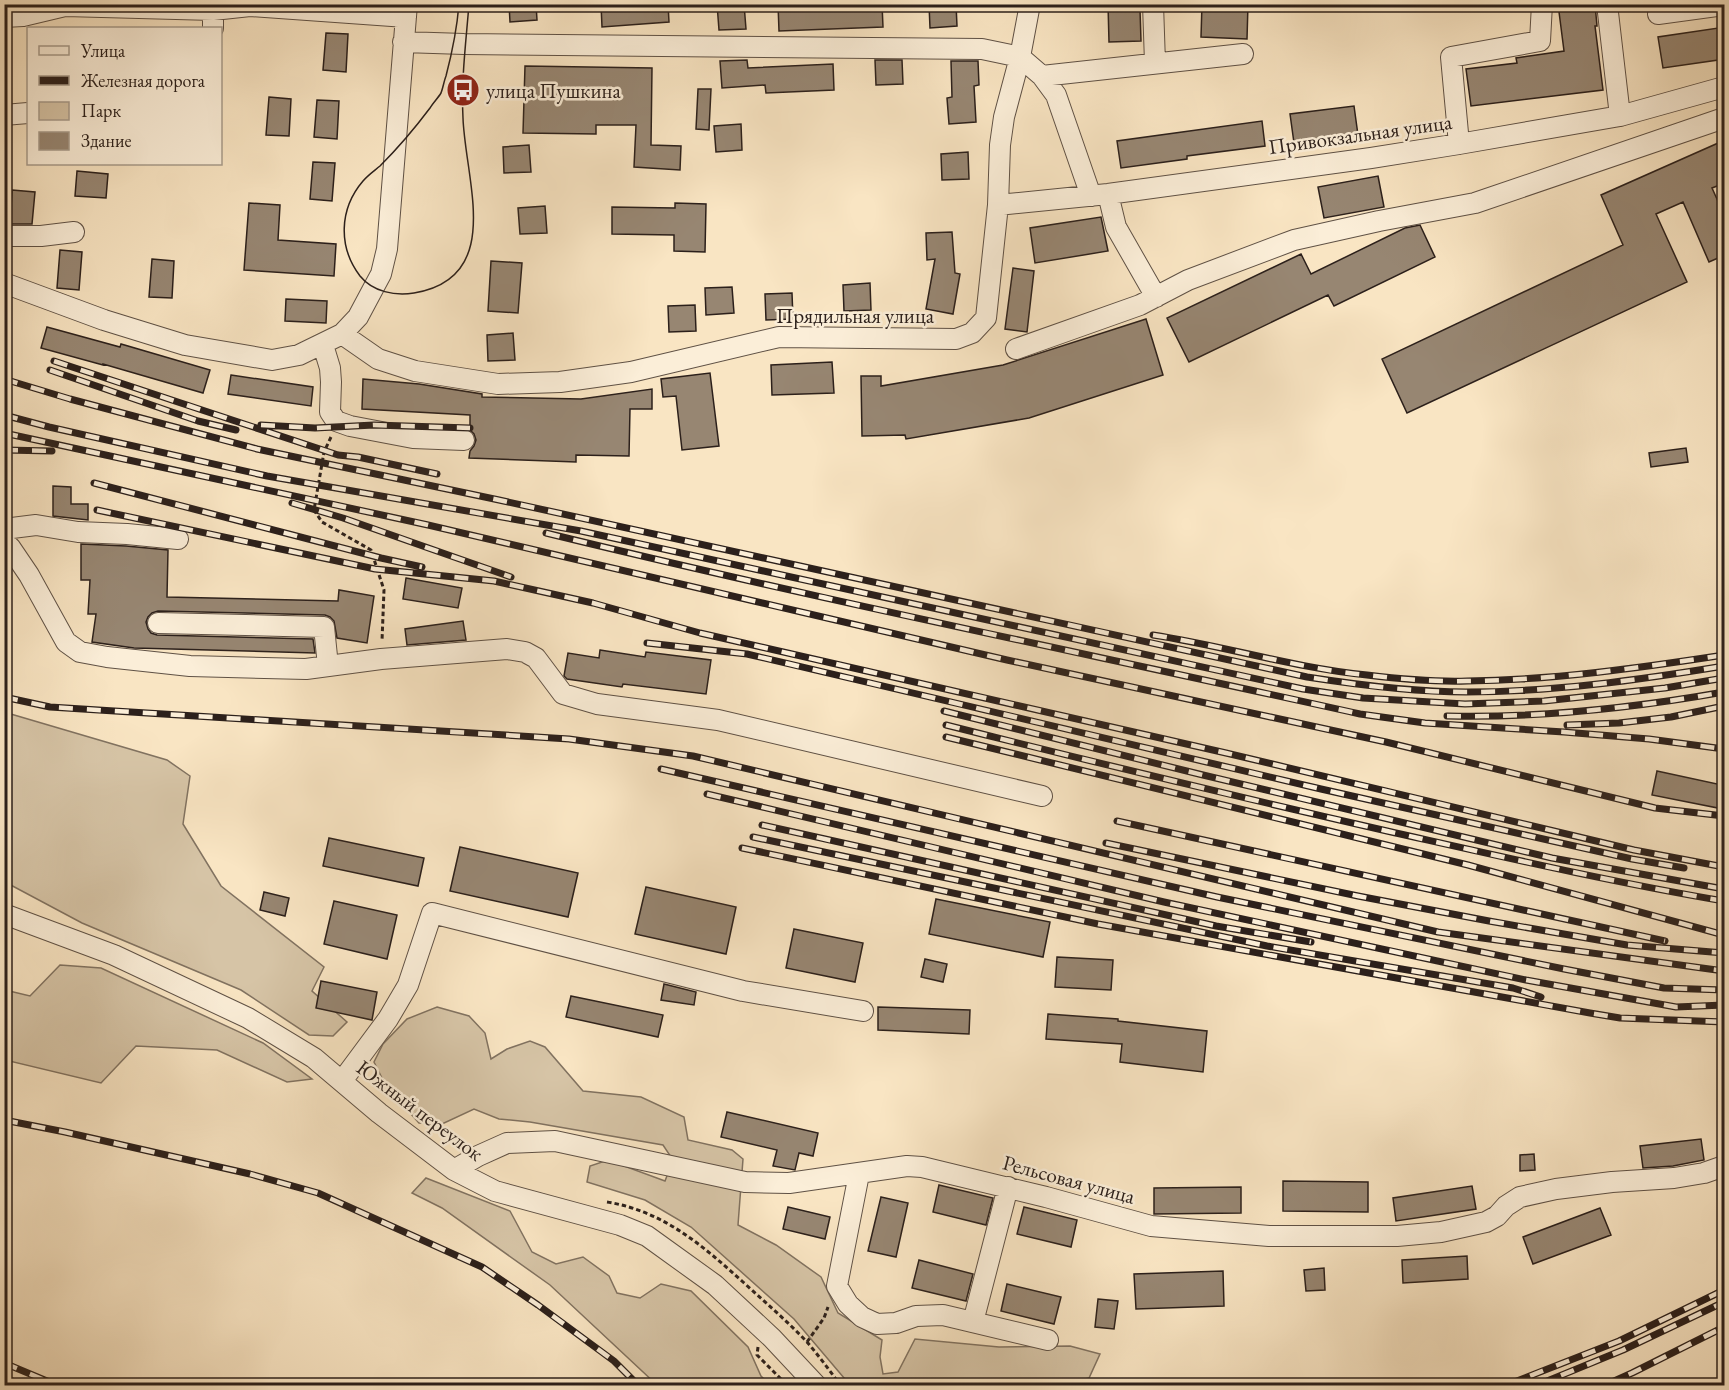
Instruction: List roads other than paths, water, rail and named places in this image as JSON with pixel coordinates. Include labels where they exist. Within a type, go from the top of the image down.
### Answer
[{"type":"street","name":"Прядильная улица","points":[[342,334],[378,359],[415,371],[498,384],[560,382],[631,372],[779,337],[956,339],[972,333],[986,318],[998,205],[1000,145],[1004,117],[1020,57],[1030,4]]},
{"type":"street","points":[[1153,4],[1155,63]]},
{"type":"street","points":[[1459,144],[1451,57],[1540,41],[1542,4]]},
{"type":"street","points":[[1607,4],[1620,116]]},
{"type":"street","points":[[1658,14],[1725,5]]},
{"type":"street","points":[[4,16],[23,16],[65,6],[213,19],[250,6],[407,11],[387,249],[381,274],[375,287],[358,317],[342,334],[299,355],[272,360],[185,345],[104,320],[4,283]]},
{"type":"street","points":[[403,42],[982,49],[1020,57],[1042,76],[1056,95],[1100,195],[1156,297]]},
{"type":"street","points":[[1042,76],[1243,54]]},
{"type":"street","name":"Привокзальная улица","points":[[998,205],[1100,195],[1459,144],[1620,116],[1725,87]]},
{"type":"street","points":[[4,115],[27,113]]},
{"type":"street","points":[[1016,349],[1140,305],[1188,280],[1294,240],[1475,203],[1725,118]]},
{"type":"street","points":[[4,236],[41,236],[74,232]]},
{"type":"street","points":[[323,345],[331,375],[330,412],[336,421],[350,426],[413,438],[464,440]]},
{"type":"street","points":[[178,539],[78,532],[36,525],[6,543],[29,575],[66,642],[80,652],[190,666],[306,669],[381,659],[507,649],[525,652],[536,658],[563,694],[597,704],[718,720],[1042,796]]},
{"type":"street","points":[[158,623],[324,627],[328,666]]},
{"type":"street","points":[[342,1082],[388,1019],[408,985],[432,913],[743,992],[863,1011]]},
{"type":"street","name":"Южный переулок","points":[[4,914],[114,955],[248,1018],[314,1058],[379,1113],[454,1170],[495,1191],[620,1225],[647,1236],[715,1285],[772,1338],[816,1386]]},
{"type":"street","name":"Рельсовая улица","points":[[454,1170],[507,1143],[555,1141],[745,1182],[789,1183],[907,1166],[922,1167],[1008,1187],[1151,1226],[1269,1236],[1397,1236],[1441,1232],[1486,1222],[1520,1197],[1556,1189],[1674,1178],[1704,1173],[1725,1166]]},
{"type":"street","points":[[859,1174],[837,1286],[848,1304],[862,1317],[878,1324],[896,1323],[916,1316],[943,1315],[1048,1340]]},
{"type":"street","points":[[973,1322],[1008,1187]]},
{"type":"tram line","points":[[459,4],[452,49],[441,93],[400,145],[363,181],[349,204],[344,228],[348,253],[360,276],[371,286],[385,292],[414,293],[442,284],[460,268],[470,247],[473,223],[472,197],[463,118],[464,61],[469,4]]},
{"type":"railway","points":[[54,361],[338,455],[358,457],[437,474]]},
{"type":"railway","points":[[50,370],[198,421],[236,430]]},
{"type":"railway","points":[[4,379],[257,449],[1307,677],[1446,692],[1498,691],[1595,684],[1724,666]]},
{"type":"railway","points":[[4,415],[267,476],[581,531],[1303,689],[1363,698],[1465,704],[1544,701],[1665,688],[1724,678]]},
{"type":"railway","points":[[261,425],[315,428],[374,425],[470,428]]},
{"type":"railway","points":[[4,433],[428,525],[1007,660],[1386,742],[1655,808],[1724,816]]},
{"type":"railway","points":[[4,450],[52,451]]},
{"type":"railway","points":[[94,483],[422,567]]},
{"type":"railway","points":[[292,503],[343,518],[511,577]]},
{"type":"railway","points":[[97,510],[375,569],[494,581],[593,603],[700,633],[1226,753],[1634,850],[1724,867]]},
{"type":"railway","points":[[546,533],[851,603],[1360,714],[1425,723],[1649,739],[1724,749]]},
{"type":"railway","points":[[1153,635],[1340,672],[1442,681],[1564,676],[1724,655]]},
{"type":"railway","points":[[647,643],[747,654],[1321,789],[1632,859],[1684,868]]},
{"type":"railway","points":[[1447,716],[1552,714],[1655,703],[1724,692]]},
{"type":"railway","points":[[4,697],[50,707],[569,739],[693,756],[1438,932],[1724,971]]},
{"type":"railway","points":[[1567,725],[1619,723],[1671,717],[1724,706]]},
{"type":"railway","points":[[944,711],[1552,858],[1724,889]]},
{"type":"railway","points":[[946,725],[1387,831],[1597,877],[1724,901]]},
{"type":"railway","points":[[946,737],[1468,865],[1724,935]]},
{"type":"railway","points":[[661,769],[1217,897],[1664,988],[1724,990]]},
{"type":"railway","points":[[707,794],[1164,902],[1526,980],[1676,1007],[1724,1005]]},
{"type":"railway","points":[[1117,821],[1665,941]]},
{"type":"railway","points":[[762,825],[1216,926],[1311,942]]},
{"type":"railway","points":[[753,837],[1267,946],[1513,988],[1541,997]]},
{"type":"railway","points":[[1106,843],[1489,921],[1627,945],[1724,953]]},
{"type":"railway","points":[[742,848],[1098,924],[1590,1013],[1620,1018],[1724,1022]]},
{"type":"railway","points":[[4,1120],[250,1174],[318,1193],[482,1267],[614,1361],[639,1386]]},
{"type":"railway","points":[[1504,1386],[1619,1341],[1724,1290]]},
{"type":"railway","points":[[1535,1386],[1623,1350],[1724,1302]]},
{"type":"railway","points":[[1603,1386],[1724,1327]]},
{"type":"railway","points":[[4,1363],[59,1386]]},
{"type":"railway","points":[[4,1378],[26,1386]]},
{"type":"place","name":"улица Пушкина","points":[[463,90]]}]
